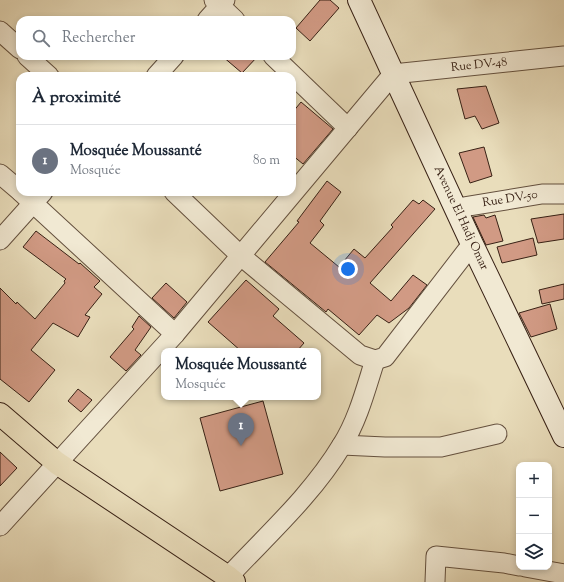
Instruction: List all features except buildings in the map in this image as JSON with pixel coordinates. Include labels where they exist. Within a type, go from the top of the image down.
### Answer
[{"type":"main road","points":[[0,414],[57,463],[228,580]]},
{"type":"street","name":"Avenue El Hadj Omar","points":[[359,0],[457,208],[472,244],[564,436]]},
{"type":"street","points":[[210,16],[220,2],[232,16]]},
{"type":"street","points":[[0,31],[16,45]]},
{"type":"street","name":"Rue DV-48","points":[[393,74],[564,56]]},
{"type":"street","points":[[31,60],[45,72]]},
{"type":"street","points":[[160,72],[170,60]]},
{"type":"street","points":[[276,60],[289,72]]},
{"type":"street","points":[[296,190],[393,74]]},
{"type":"street","points":[[296,79],[348,128]]},
{"type":"street","points":[[0,174],[16,185]]},
{"type":"street","name":"Rue DV-50","points":[[457,208],[542,194],[564,194]]},
{"type":"street","points":[[0,240],[28,196]]},
{"type":"street","points":[[31,196],[175,334]]},
{"type":"street","points":[[178,196],[241,256],[360,355],[375,360],[384,357],[472,244]]},
{"type":"street","points":[[162,348],[291,196]]},
{"type":"street","points":[[0,526],[161,349]]},
{"type":"street","points":[[228,580],[308,493],[342,445],[353,424],[375,360]]},
{"type":"street","points":[[342,445],[441,447],[497,434]]},
{"type":"street","points":[[435,582],[436,556],[516,565]]},
{"type":"street","points":[[542,570],[564,574]]},
{"type":"place","name":"Mosquée Moussanté","points":[[241,446]]}]
